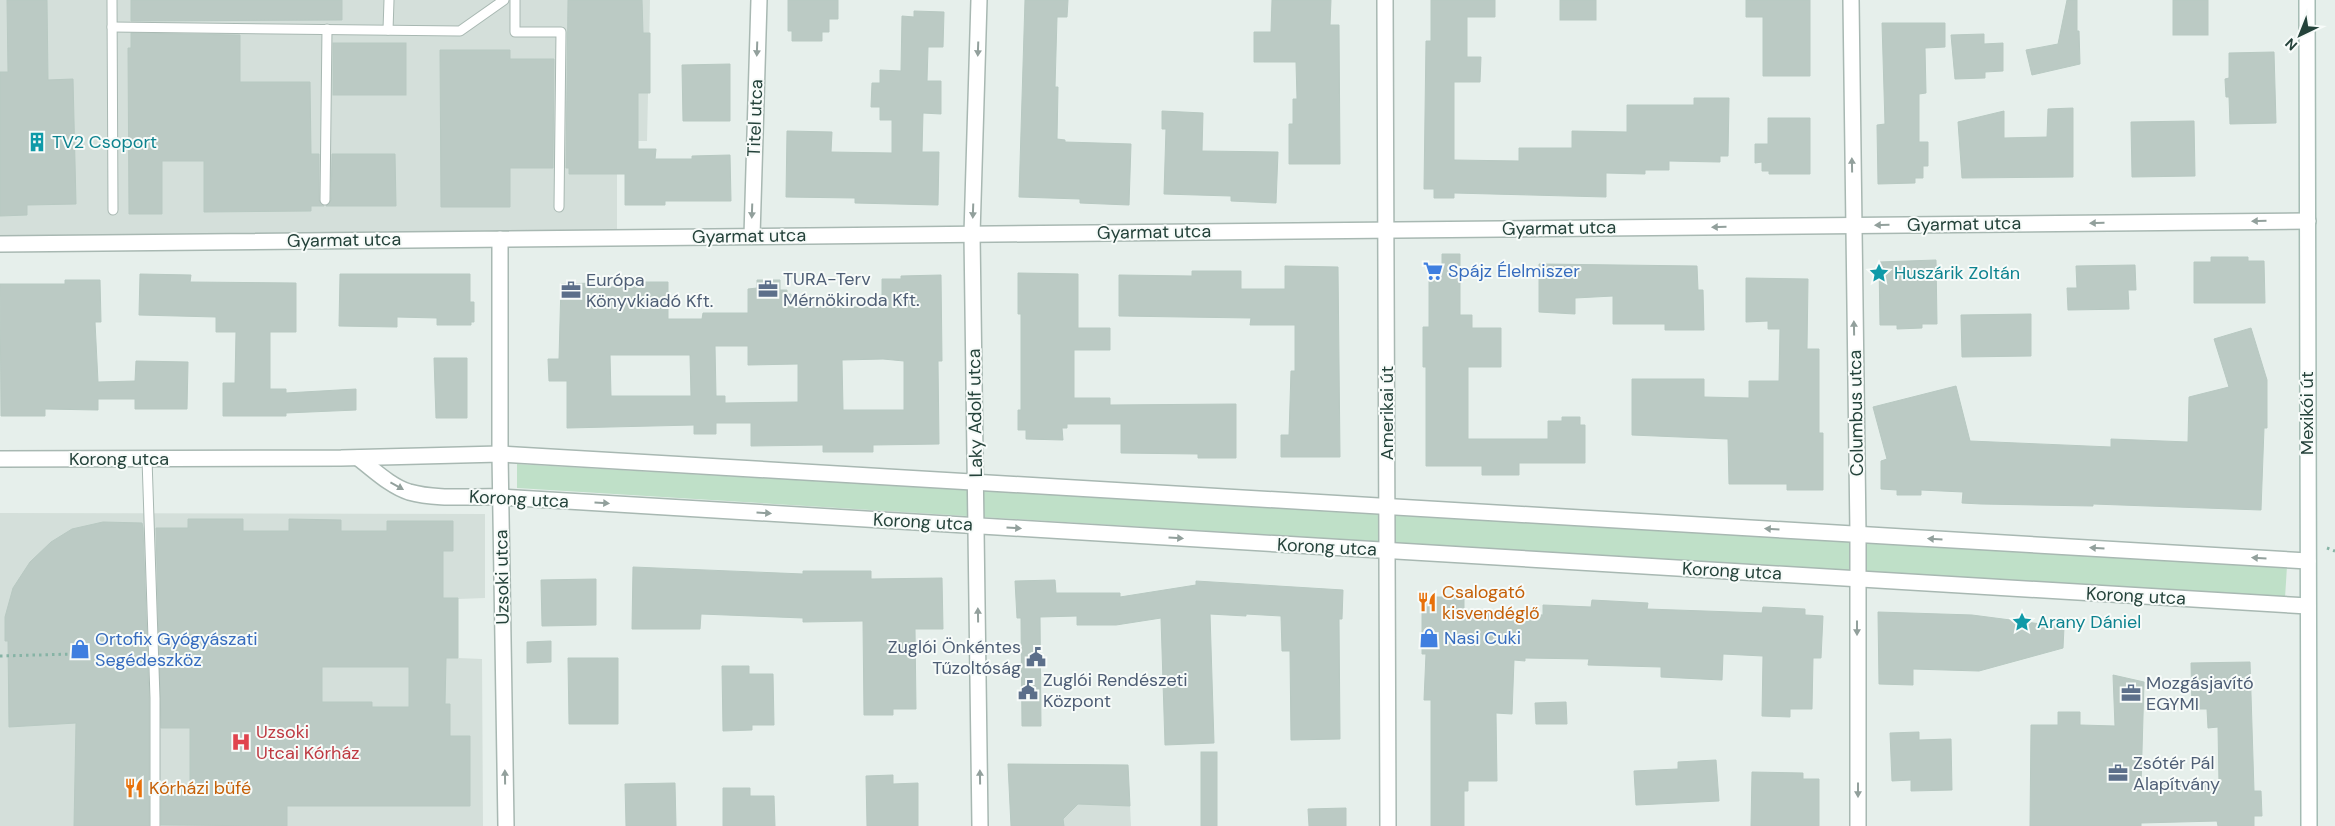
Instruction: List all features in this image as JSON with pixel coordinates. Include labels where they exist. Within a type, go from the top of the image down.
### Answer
[{"type":"street","name":"Titel utca","points":[[752,236],[759,0]]},
{"type":"street","name":"Laky Adolf utca","points":[[979,0],[972,234],[980,826]]},
{"type":"street","name":"Amerikai út","points":[[1385,0],[1388,826]]},
{"type":"street","name":"Columbus utca","points":[[1851,0],[1858,534],[1858,826]]},
{"type":"street","name":"Mexikói út","points":[[2307,0],[2309,826]]},
{"type":"street","name":"Gyarmat utca","points":[[0,244],[2308,221]]},
{"type":"street","name":"Uzsoki utca","points":[[500,239],[500,454],[506,826]]},
{"type":"street","name":"Korong utca","points":[[0,459],[358,458],[500,454],[2308,561]]},
{"type":"street","name":"Korong utca","points":[[358,458],[390,482],[408,492],[421,494],[501,497],[2308,606]]},
{"type":"lane","points":[[112,0],[113,210]]},
{"type":"lane","points":[[388,30],[389,0]]},
{"type":"lane","points":[[112,27],[460,30],[504,0]]},
{"type":"lane","points":[[515,0],[515,32],[561,32],[559,207]]},
{"type":"lane","points":[[325,200],[327,29]]},
{"type":"lane","points":[[147,459],[155,698],[155,826]]},
{"type":"path","points":[[0,656],[74,654]]},
{"type":"shaded area","points":[[0,0],[650,0],[647,141],[617,141],[617,238],[0,243]]},
{"type":"shaded area","name":"Uzsoki Utcai Kórház","points":[[0,513],[485,514],[485,598],[458,599],[458,658],[482,659],[483,826],[0,826]]},
{"type":"shaded area","points":[[1008,764],[1128,765],[1131,826],[1011,826]]},
{"type":"green space","points":[[517,464],[2287,566],[2285,598],[517,488]]},
{"type":"building","name":"TV2 Csoport","points":[[7,0],[47,0],[48,80],[73,79],[76,204],[27,205],[27,215],[0,216],[0,72],[8,72]]},
{"type":"building","points":[[131,0],[342,0],[342,20],[131,21]]},
{"type":"building","points":[[568,0],[642,0],[643,33],[650,33],[650,93],[638,93],[638,149],[656,149],[655,159],[692,159],[692,156],[730,155],[731,201],[665,201],[665,205],[625,205],[625,174],[569,174],[569,168],[566,168]]},
{"type":"building","points":[[788,0],[838,0],[838,19],[829,19],[829,32],[822,32],[822,41],[792,41],[792,31],[788,31]]},
{"type":"building","points":[[1025,0],[1068,0],[1067,17],[1057,17],[1055,87],[1058,87],[1057,139],[1065,140],[1065,142],[1131,144],[1129,205],[1080,203],[1080,199],[1019,197]]},
{"type":"building","points":[[1272,0],[1331,0],[1330,25],[1339,25],[1340,164],[1289,164],[1289,124],[1293,124],[1293,99],[1297,99],[1296,62],[1254,62],[1254,32],[1271,32]]},
{"type":"building","points":[[1431,0],[1495,0],[1495,17],[1467,17],[1467,57],[1481,57],[1480,82],[1454,82],[1454,160],[1519,161],[1519,148],[1572,148],[1572,131],[1627,132],[1627,105],[1694,105],[1694,98],[1729,98],[1728,156],[1720,156],[1720,162],[1669,161],[1669,170],[1645,170],[1645,174],[1606,173],[1606,197],[1454,193],[1454,198],[1434,198],[1434,189],[1424,189],[1426,41],[1431,41]]},
{"type":"building","points":[[1560,0],[1596,0],[1596,20],[1560,20]]},
{"type":"building","points":[[1746,0],[1810,0],[1810,76],[1763,76],[1763,17],[1746,17]]},
{"type":"building","points":[[2067,0],[2077,0],[2080,64],[2032,75],[2026,50],[2058,44]]},
{"type":"building","points":[[2173,0],[2208,0],[2208,35],[2173,35]]},
{"type":"building","points":[[914,11],[944,12],[943,47],[928,47],[927,81],[941,81],[941,114],[923,113],[922,152],[939,152],[938,205],[855,203],[855,198],[786,197],[787,131],[832,132],[831,152],[892,153],[892,120],[880,120],[880,107],[871,107],[872,83],[880,83],[880,70],[901,71],[902,16],[914,17]]},
{"type":"building","points":[[1882,23],[1945,23],[1945,47],[1925,48],[1926,93],[1919,94],[1919,142],[1928,142],[1928,166],[1923,166],[1923,178],[1915,178],[1915,183],[1878,184],[1877,125],[1885,124]]},
{"type":"building","points":[[131,33],[240,35],[240,82],[310,82],[311,154],[319,154],[319,200],[324,206],[311,206],[311,211],[204,212],[204,161],[162,161],[162,214],[129,214],[128,48],[131,48]]},
{"type":"building","points":[[1984,34],[1984,44],[2003,43],[2003,71],[1985,72],[1985,78],[1955,79],[1951,35]]},
{"type":"building","points":[[333,43],[406,43],[406,95],[333,95]]},
{"type":"building","points":[[440,50],[510,50],[510,59],[554,59],[553,168],[510,168],[510,207],[441,207]]},
{"type":"building","points":[[2274,52],[2276,123],[2230,124],[2229,97],[2226,97],[2225,79],[2229,78],[2229,53]]},
{"type":"building","points":[[730,64],[730,121],[683,121],[682,65]]},
{"type":"building","points":[[2073,108],[2073,177],[1962,178],[1958,122],[2004,111],[2004,138],[2047,137],[2048,109]]},
{"type":"building","points":[[1162,111],[1203,113],[1202,151],[1278,152],[1276,203],[1231,201],[1231,196],[1164,194],[1166,129],[1162,129]]},
{"type":"building","points":[[1768,118],[1810,118],[1810,174],[1769,174],[1769,171],[1762,171],[1762,162],[1755,163],[1755,144],[1768,144]]},
{"type":"building","points":[[2194,121],[2195,176],[2132,177],[2131,122]]},
{"type":"building","points":[[332,154],[395,154],[396,206],[326,206],[331,200]]},
{"type":"building","points":[[1442,254],[1460,254],[1460,315],[1472,315],[1472,328],[1501,328],[1501,367],[1468,367],[1468,439],[1548,439],[1548,421],[1562,421],[1562,417],[1580,417],[1580,425],[1585,425],[1585,463],[1519,463],[1519,475],[1482,475],[1482,466],[1426,466],[1426,367],[1423,367],[1423,327],[1429,327],[1429,265],[1442,265]]},
{"type":"building","points":[[2211,257],[2248,257],[2248,261],[2264,261],[2265,303],[2194,303],[2194,262],[2211,262]]},
{"type":"building","points":[[1936,260],[1937,324],[1922,324],[1922,328],[1897,329],[1897,325],[1880,325],[1879,262]]},
{"type":"building","points":[[1539,264],[1697,266],[1698,290],[1703,290],[1704,330],[1665,330],[1665,324],[1613,324],[1613,296],[1575,298],[1575,314],[1539,312]]},
{"type":"building","points":[[2135,265],[2136,290],[2128,290],[2129,309],[2068,310],[2067,288],[2077,288],[2076,266]]},
{"type":"building","points":[[1285,266],[1338,267],[1340,457],[1281,457],[1281,435],[1289,435],[1291,371],[1295,371],[1295,325],[1250,325],[1251,318],[1119,316],[1119,275],[1192,276],[1192,271],[1241,271],[1241,289],[1285,289]]},
{"type":"building","points":[[1018,273],[1078,274],[1078,328],[1110,328],[1110,350],[1074,350],[1074,398],[1110,398],[1110,405],[1236,404],[1236,458],[1198,458],[1198,454],[1121,453],[1121,424],[1067,424],[1067,428],[1062,428],[1063,440],[1026,439],[1026,430],[1018,430],[1018,410],[1021,410],[1021,314],[1018,314]]},
{"type":"building","points":[[140,274],[191,275],[190,282],[296,283],[296,332],[270,332],[270,389],[286,389],[286,393],[356,389],[356,410],[286,413],[286,416],[223,416],[223,383],[235,383],[236,332],[216,332],[216,317],[139,315]]},
{"type":"building","points":[[340,274],[470,274],[470,302],[474,302],[474,322],[471,322],[471,325],[437,325],[437,318],[397,317],[397,327],[339,326]]},
{"type":"building","points":[[941,275],[942,361],[938,361],[939,444],[873,445],[873,452],[823,452],[823,445],[751,446],[751,423],[716,423],[716,434],[694,434],[694,425],[567,428],[567,381],[549,381],[548,359],[559,359],[561,284],[594,283],[594,287],[637,287],[637,282],[668,282],[668,319],[702,319],[703,313],[748,313],[748,289],[757,288],[757,280],[780,280],[780,290],[787,290],[787,294],[791,294],[791,307],[882,307],[882,279],[901,279],[901,276]],"holes":[[[715,346],[748,346],[748,365],[798,364],[798,402],[725,403],[725,396],[716,396]],[[610,355],[690,355],[691,396],[611,396]],[[883,359],[904,361],[904,410],[843,410],[842,360]]]},
{"type":"building","points":[[1746,278],[1808,279],[1807,349],[1819,349],[1819,433],[1823,433],[1823,490],[1787,490],[1787,484],[1729,484],[1728,439],[1632,435],[1632,379],[1704,379],[1704,397],[1749,398],[1749,381],[1779,381],[1780,329],[1768,329],[1768,321],[1746,322]]},
{"type":"building","points":[[65,280],[100,280],[101,322],[95,322],[98,382],[135,381],[136,361],[188,362],[187,409],[135,409],[135,399],[98,399],[98,410],[45,409],[45,416],[1,416],[0,284],[65,284]]},
{"type":"building","points":[[2031,314],[2031,356],[1962,357],[1961,315]]},
{"type":"building","points":[[2251,328],[2267,380],[2267,428],[2264,428],[2261,510],[2093,504],[2093,506],[1962,503],[1963,492],[1921,490],[1921,495],[1897,495],[1897,490],[1881,489],[1881,461],[1887,459],[1873,407],[1956,386],[1970,441],[2111,447],[2111,439],[2188,442],[2189,397],[2229,387],[2214,339]]},
{"type":"building","points":[[434,358],[467,358],[467,418],[436,418]]},
{"type":"building","points":[[188,519],[243,519],[243,531],[289,531],[289,519],[341,520],[341,531],[387,531],[387,521],[453,521],[453,551],[443,551],[443,598],[458,598],[458,658],[446,658],[445,704],[450,704],[450,736],[470,736],[470,806],[287,806],[287,826],[161,825],[161,790],[190,790],[190,728],[161,728],[156,528],[188,528]],"holes":[[[322,667],[409,667],[409,707],[372,707],[372,702],[322,702]]]},
{"type":"building","points":[[103,522],[142,523],[143,528],[149,698],[149,826],[74,826],[76,723],[9,727],[8,641],[5,641],[5,617],[13,588],[30,562],[51,542],[72,529]]},
{"type":"building","points":[[633,567],[803,574],[803,571],[871,571],[871,579],[942,578],[943,629],[915,629],[916,709],[893,709],[893,715],[864,715],[863,621],[803,622],[803,618],[701,614],[700,629],[632,629]]},
{"type":"building","points":[[596,579],[596,625],[542,626],[541,580]]},
{"type":"building","points":[[1055,580],[1056,593],[1120,593],[1120,597],[1196,585],[1196,581],[1343,590],[1342,619],[1339,619],[1340,739],[1291,740],[1290,651],[1282,651],[1281,616],[1246,614],[1246,616],[1210,614],[1214,743],[1165,745],[1161,618],[1116,625],[1077,625],[1077,616],[1040,617],[1041,726],[1022,726],[1021,618],[1017,618],[1015,581]]},
{"type":"building","points":[[1422,597],[1464,597],[1464,611],[1543,615],[1543,605],[1591,607],[1592,600],[1648,603],[1647,609],[1762,613],[1763,607],[1805,609],[1805,615],[1823,616],[1821,658],[1813,658],[1812,709],[1790,709],[1790,717],[1762,716],[1763,656],[1723,654],[1722,680],[1661,677],[1661,667],[1588,665],[1589,659],[1525,658],[1525,661],[1514,660],[1512,714],[1496,713],[1497,781],[1468,781],[1468,791],[1464,791],[1464,826],[1431,826],[1431,700],[1424,700],[1426,654],[1422,654]]},
{"type":"building","points":[[1878,612],[1972,615],[2064,627],[2063,648],[1979,671],[1913,669],[1913,685],[1879,684]]},
{"type":"building","points":[[551,641],[551,662],[527,663],[527,642]]},
{"type":"building","points":[[568,658],[618,658],[618,724],[569,724]]},
{"type":"building","points":[[2250,662],[2254,791],[2261,791],[2262,816],[2254,816],[2254,826],[2218,826],[2217,821],[2141,823],[2141,826],[2030,826],[2031,725],[2058,725],[2058,712],[2080,712],[2080,725],[2115,726],[2113,675],[2144,682],[2141,786],[2219,784],[2218,727],[2208,728],[2207,709],[2192,709],[2191,663]]},
{"type":"building","points":[[722,666],[749,666],[749,674],[773,674],[774,725],[752,725],[752,730],[723,731]]},
{"type":"building","points":[[1566,702],[1567,724],[1536,724],[1535,703]]},
{"type":"building","points":[[1919,732],[1919,740],[1951,739],[1952,790],[1911,791],[1911,780],[1892,781],[1890,733]]},
{"type":"building","points":[[1201,752],[1217,752],[1217,826],[1201,826]]},
{"type":"building","points":[[1716,760],[1719,801],[1636,805],[1634,771],[1678,769],[1678,762]]},
{"type":"building","points":[[1008,764],[1128,765],[1130,806],[1078,804],[1063,819],[1064,826],[1011,826]]},
{"type":"building","points":[[1752,772],[1803,773],[1803,779],[1819,779],[1819,826],[1751,826]]},
{"type":"building","points":[[893,775],[893,784],[918,783],[918,826],[867,826],[866,776]]},
{"type":"building","points":[[675,783],[676,826],[626,826],[625,784]]},
{"type":"building","points":[[723,788],[750,788],[750,796],[774,796],[775,826],[723,826]]},
{"type":"building","points":[[1346,808],[1346,826],[1309,826],[1308,809]]},
{"type":"place","name":"TV2 Csoport","points":[[37,142]]},
{"type":"place","name":"Spájz Élelmiszer","points":[[1433,271]]},
{"type":"place","name":"Huszárik Zoltán","points":[[1879,273]]},
{"type":"place","name":"TURA-Terv Mérnökiroda Kft.","points":[[768,289]]},
{"type":"place","name":"Európa Könyvkiadó Kft.","points":[[571,290]]},
{"type":"place","name":"Csalogató kisvendéglő","points":[[1427,602]]},
{"type":"place","name":"Arany Dániel","points":[[2022,622]]},
{"type":"place","name":"Nasi Cuki","points":[[1429,638]]},
{"type":"place","name":"Ortofix Gyógyászati Segédeszköz","points":[[80,649]]},
{"type":"place","name":"Zuglói Önkéntes Tűzoltóság","points":[[1036,657]]},
{"type":"place","name":"Zuglói Rendészeti Központ","points":[[1028,690]]},
{"type":"place","name":"Mozgásjavító EGYMI","points":[[2131,693]]},
{"type":"place","name":"Uzsoki Utcai Kórház","points":[[241,742]]},
{"type":"place","name":"Zsótér Pál Alapítvány","points":[[2118,773]]},
{"type":"place","name":"Kórházi büfé","points":[[134,788]]}]
